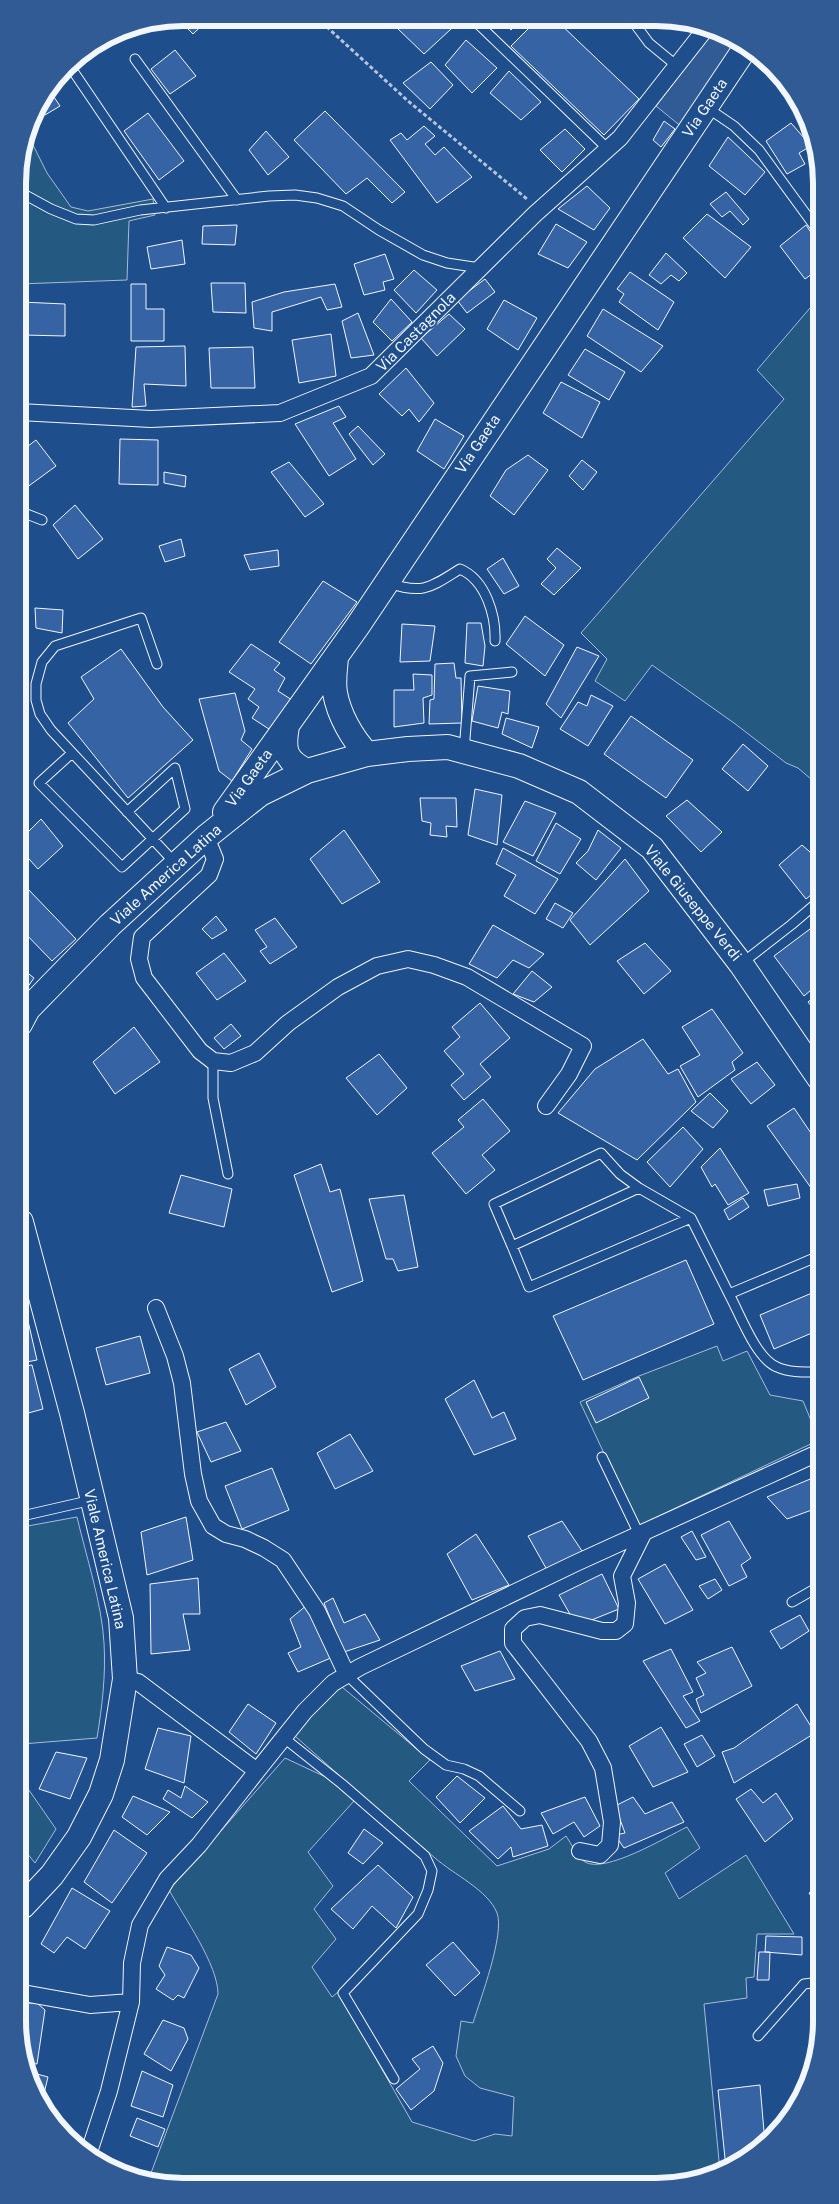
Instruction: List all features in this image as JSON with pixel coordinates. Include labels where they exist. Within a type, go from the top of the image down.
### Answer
[{"type":"main road","name":"Via Gaeta","points":[[206,837],[336,658],[742,52]]},
{"type":"main road","points":[[336,658],[335,692],[339,708],[355,740],[367,754]]},
{"type":"main road","points":[[287,726],[284,744],[286,753],[297,767],[307,772]]},
{"type":"main road","name":"Viale Giuseppe Verdi","points":[[367,754],[448,747],[519,766],[579,792],[652,848],[741,964],[813,1070]]},
{"type":"main road","name":"Viale America Latina","points":[[27,1012],[110,925],[206,837],[260,794],[307,772],[367,754]]},
{"type":"main road","name":"Viale America Latina","points":[[26,1242],[72,1412],[121,1618],[125,1679],[112,1760],[101,1794],[79,1837],[52,1875],[26,1903]]},
{"type":"street","name":"Via Castagnola","points":[[27,412],[152,419],[280,413],[371,376],[544,206],[608,149],[638,117],[702,34]]},
{"type":"street","points":[[206,837],[215,859],[208,875],[142,937],[139,959],[144,978],[200,1051],[213,1062],[231,1063],[255,1052],[288,1023],[338,987],[377,966],[408,959],[434,965],[467,977],[583,1046],[569,1074],[546,1106]]},
{"type":"street","points":[[156,1308],[175,1356],[182,1383],[193,1474],[199,1501],[213,1526],[226,1534],[245,1539],[264,1548],[283,1560],[317,1611],[347,1674]]},
{"type":"street","points":[[91,2147],[109,2091],[131,2002],[132,1963],[140,1925],[167,1879],[199,1845],[305,1711],[333,1683],[377,1658],[642,1533],[812,1455]]},
{"type":"street","points":[[580,1851],[600,1855],[610,1845],[612,1822],[604,1768],[589,1742],[513,1643],[513,1629],[525,1618],[540,1615],[602,1631],[616,1630],[625,1624],[626,1603],[622,1576],[642,1533]]},
{"type":"street","points":[[125,1679],[138,1682],[257,1772]]},
{"type":"street","points":[[26,1994],[90,2005],[131,2002]]},
{"type":"lane","points":[[480,26],[608,149]]},
{"type":"lane","points":[[636,26],[649,43],[677,66]]},
{"type":"lane","points":[[135,59],[237,200]]},
{"type":"lane","points":[[73,72],[166,208]]},
{"type":"lane","points":[[706,107],[734,126],[759,150],[813,224]]},
{"type":"lane","points":[[27,196],[51,209],[76,219],[94,220],[140,210],[237,200],[295,195],[317,198],[343,206],[378,230],[423,255],[447,263],[480,268]]},
{"type":"lane","points":[[27,514],[42,520]]},
{"type":"lane","points":[[386,582],[407,589],[420,590],[460,569],[469,572],[478,582],[490,606],[496,631],[495,642]]},
{"type":"lane","points":[[157,664],[141,618],[55,646],[42,662],[36,684],[36,700],[40,714],[51,730],[177,865]]},
{"type":"lane","points":[[464,751],[470,676],[512,672]]},
{"type":"lane","points":[[72,753],[39,784],[122,867],[185,808],[175,768],[127,812]]},
{"type":"lane","points":[[741,964],[791,926],[813,907]]},
{"type":"lane","points":[[213,1062],[213,1098],[228,1174]]},
{"type":"lane","points":[[691,1218],[529,1288],[494,1204],[601,1153],[620,1174],[691,1218],[729,1294],[766,1360],[777,1367],[800,1372],[812,1372]]},
{"type":"lane","points":[[512,1246],[640,1188]]},
{"type":"lane","points":[[729,1294],[812,1259]]},
{"type":"lane","points":[[602,1457],[642,1533]]},
{"type":"lane","points":[[26,1515],[92,1500]]},
{"type":"lane","points":[[792,1602],[812,1590]]},
{"type":"lane","points":[[347,1674],[424,1749],[446,1765],[464,1769],[479,1776],[520,1811]]},
{"type":"lane","points":[[284,1738],[342,1784],[426,1856],[432,1871],[428,1890],[418,1914],[343,1993],[394,2079]]},
{"type":"lane","points":[[758,2036],[804,1984],[812,1983]]},
{"type":"path","points":[[326,26],[401,95],[524,197],[544,206]]},
{"type":"shaded area","points":[[710,36],[736,48],[683,128],[656,106]]},
{"type":"shaded area","points":[[32,143],[47,173],[71,207],[88,211],[153,199],[155,215],[129,221],[127,280],[27,284],[27,173]]},
{"type":"shaded area","points":[[813,305],[813,780],[798,768],[786,763],[734,723],[652,665],[625,701],[595,681],[607,659],[581,633],[784,399],[757,370]]},
{"type":"shaded area","points":[[717,1346],[723,1361],[747,1351],[770,1395],[803,1401],[812,1424],[812,1443],[638,1526],[580,1402],[639,1376]]},
{"type":"shaded area","points":[[77,1517],[103,1628],[103,1691],[97,1738],[26,1744],[26,1526]]},
{"type":"shaded area","points":[[342,1687],[430,1760],[409,1781],[497,1866],[549,1849],[566,1836],[582,1860],[594,1864],[606,1863],[636,1853],[687,1827],[700,1848],[665,1873],[679,1899],[746,1855],[794,1934],[757,1934],[754,1977],[746,1978],[747,1998],[704,2004],[719,2164],[696,2172],[655,2178],[184,2178],[151,2174],[218,1994],[217,1982],[206,1955],[169,1890],[285,1758],[330,1779],[354,1801],[308,1852],[333,1886],[314,1909],[336,1939],[312,1967],[332,1997],[338,1992],[412,2122],[474,2141],[495,2134],[512,2136],[514,2097],[480,2088],[465,2076],[456,2056],[461,2021],[473,2023],[491,1967],[498,1936],[499,1923],[497,1913],[486,1897],[442,1864],[295,1736],[324,1701]]},
{"type":"shaded area","points":[[26,1786],[56,1829],[35,1863],[26,1852]]},
{"type":"building","points":[[185,26],[202,26],[193,34]]},
{"type":"building","points":[[448,26],[451,29],[424,54],[396,27]]},
{"type":"building","points":[[507,26],[515,26],[511,30]]},
{"type":"building","points":[[531,26],[562,26],[639,99],[604,135],[511,46]]},
{"type":"building","points":[[466,40],[497,68],[472,93],[445,65]]},
{"type":"building","points":[[175,50],[196,76],[170,94],[151,69]]},
{"type":"building","points":[[431,62],[453,85],[430,109],[403,83]]},
{"type":"building","points":[[509,71],[541,102],[521,120],[490,93]]},
{"type":"building","points":[[53,96],[60,106],[45,115],[43,112]]},
{"type":"building","points":[[325,111],[405,192],[392,203],[367,178],[346,194],[294,140]]},
{"type":"building","points":[[148,113],[184,161],[159,180],[124,131]]},
{"type":"building","points":[[664,121],[675,129],[661,147],[653,140]]},
{"type":"building","points":[[791,123],[806,141],[808,148],[799,153],[805,164],[787,174],[766,141]]},
{"type":"building","points":[[424,126],[435,136],[425,144],[435,155],[444,147],[472,177],[437,203],[390,140],[401,133],[407,140]]},
{"type":"building","points":[[565,129],[585,149],[562,172],[540,150]]},
{"type":"building","points":[[266,131],[289,157],[268,175],[249,150]]},
{"type":"building","points":[[728,137],[765,172],[745,195],[709,166]]},
{"type":"building","points":[[587,186],[610,208],[594,230],[558,209]]},
{"type":"building","points":[[726,192],[749,219],[743,225],[730,211],[722,217],[710,204]]},
{"type":"building","points":[[707,214],[751,247],[725,278],[683,238]]},
{"type":"building","points":[[556,224],[587,242],[568,268],[538,254]]},
{"type":"building","points":[[237,225],[235,245],[202,244],[203,226]]},
{"type":"building","points":[[806,225],[813,235],[813,273],[805,279],[780,246]]},
{"type":"building","points":[[182,240],[185,264],[151,269],[147,247]]},
{"type":"building","points":[[666,253],[687,273],[679,281],[671,275],[661,284],[649,275]]},
{"type":"building","points":[[385,254],[394,279],[383,282],[385,290],[364,295],[354,264]]},
{"type":"building","points":[[414,270],[437,290],[416,313],[394,290]]},
{"type":"building","points":[[630,272],[674,302],[658,330],[619,302],[624,294],[617,289]]},
{"type":"building","points":[[485,279],[495,292],[467,313],[457,300]]},
{"type":"building","points":[[211,283],[245,283],[246,313],[213,312]]},
{"type":"building","points":[[131,284],[146,284],[146,309],[164,309],[164,341],[131,341]]},
{"type":"building","points":[[335,284],[342,307],[327,310],[321,297],[272,312],[272,331],[254,328],[252,302],[284,292]]},
{"type":"building","points":[[391,299],[412,322],[392,341],[373,322]]},
{"type":"building","points":[[504,300],[537,318],[518,350],[487,329]]},
{"type":"building","points":[[27,302],[65,304],[65,336],[27,335]]},
{"type":"building","points":[[603,309],[663,346],[641,372],[587,336]]},
{"type":"building","points":[[358,313],[374,355],[351,358],[342,321]]},
{"type":"building","points":[[449,314],[465,329],[437,356],[421,338]]},
{"type":"building","points":[[331,334],[336,376],[299,383],[292,340]]},
{"type":"building","points":[[185,346],[186,386],[144,384],[146,406],[132,407],[136,347]]},
{"type":"building","points":[[253,347],[255,388],[211,388],[209,348]]},
{"type":"building","points":[[585,349],[625,372],[609,400],[568,375]]},
{"type":"building","points":[[406,368],[434,403],[419,422],[409,409],[402,416],[379,394]]},
{"type":"building","points":[[561,382],[600,402],[582,438],[543,413]]},
{"type":"building","points":[[339,406],[346,417],[333,423],[356,459],[329,476],[295,424]]},
{"type":"building","points":[[435,419],[464,436],[444,469],[417,451]]},
{"type":"building","points":[[358,426],[385,454],[373,465],[349,434]]},
{"type":"building","points":[[120,439],[158,440],[158,485],[119,484]]},
{"type":"building","points":[[36,440],[56,466],[27,487],[27,447]]},
{"type":"building","points":[[528,455],[548,470],[514,515],[490,496],[506,470]]},
{"type":"building","points":[[582,460],[597,472],[583,490],[569,476]]},
{"type":"building","points":[[289,462],[324,504],[305,517],[271,472]]},
{"type":"building","points":[[164,472],[186,476],[185,487],[164,483]]},
{"type":"building","points":[[75,505],[103,539],[78,559],[53,525]]},
{"type":"building","points":[[181,539],[185,556],[165,562],[159,546]]},
{"type":"building","points":[[557,548],[581,568],[554,595],[541,584],[556,568],[547,559]]},
{"type":"building","points":[[278,550],[279,566],[250,570],[244,555]]},
{"type":"building","points":[[503,558],[519,586],[504,594],[487,569]]},
{"type":"building","points":[[323,581],[357,602],[311,664],[279,642]]},
{"type":"building","points":[[35,608],[63,610],[62,633],[36,628]]},
{"type":"building","points":[[525,616],[564,645],[545,676],[506,644]]},
{"type":"building","points":[[467,623],[481,623],[485,646],[483,666],[465,663]]},
{"type":"building","points":[[402,624],[435,626],[430,661],[400,662]]},
{"type":"building","points":[[251,644],[280,663],[274,670],[285,678],[278,691],[292,700],[272,731],[252,718],[259,707],[248,699],[255,689],[229,672]]},
{"type":"building","points":[[577,647],[599,656],[561,718],[546,704]]},
{"type":"building","points":[[121,649],[163,707],[193,740],[128,798],[68,723],[94,699],[81,677]]},
{"type":"building","points":[[454,663],[456,678],[461,678],[462,723],[429,724],[430,700],[434,699],[435,664]]},
{"type":"building","points":[[413,674],[432,675],[432,695],[423,698],[424,723],[394,727],[394,690],[414,690]]},
{"type":"building","points":[[478,686],[510,691],[508,714],[502,712],[498,728],[472,721]]},
{"type":"building","points":[[235,693],[245,731],[241,740],[252,749],[232,781],[219,771],[199,699]]},
{"type":"building","points":[[591,695],[613,706],[588,746],[560,729],[578,702],[587,706]]},
{"type":"building","points":[[631,716],[693,760],[666,798],[604,754]]},
{"type":"building","points":[[506,718],[539,727],[532,748],[502,734]]},
{"type":"building","points":[[743,744],[768,766],[748,791],[722,769]]},
{"type":"building","points":[[475,789],[502,795],[497,845],[468,835]]},
{"type":"building","points":[[420,798],[456,798],[457,827],[446,826],[447,837],[430,835],[431,823],[422,821]]},
{"type":"building","points":[[687,800],[722,832],[701,852],[666,816]]},
{"type":"building","points":[[525,801],[556,813],[533,856],[503,842]]},
{"type":"building","points":[[41,819],[63,846],[38,869],[27,856],[27,833]]},
{"type":"building","points":[[556,823],[581,839],[560,874],[536,861]]},
{"type":"building","points":[[344,830],[380,882],[342,904],[310,859]]},
{"type":"building","points":[[598,830],[621,848],[596,880],[576,863],[588,851]]},
{"type":"building","points":[[802,845],[813,854],[813,893],[806,899],[779,865]]},
{"type":"building","points":[[503,848],[558,879],[535,914],[504,896],[516,875],[496,864]]},
{"type":"building","points":[[625,859],[649,891],[590,945],[570,920]]},
{"type":"building","points":[[27,888],[76,939],[52,961],[27,935]]},
{"type":"building","points":[[555,903],[573,913],[563,928],[546,919]]},
{"type":"building","points":[[216,916],[227,930],[212,939],[202,929]]},
{"type":"building","points":[[275,918],[297,947],[270,964],[260,951],[267,947],[255,930]]},
{"type":"building","points":[[493,925],[544,954],[529,968],[513,960],[497,978],[469,964]]},
{"type":"building","points":[[813,927],[813,989],[804,996],[774,956]]},
{"type":"building","points":[[645,943],[671,971],[644,994],[617,961]]},
{"type":"building","points":[[224,953],[246,981],[217,1000],[196,973]]},
{"type":"building","points":[[532,971],[552,987],[534,1002],[513,994]]},
{"type":"building","points":[[27,972],[34,978],[27,989]]},
{"type":"building","points":[[813,998],[813,1007],[808,1002]]},
{"type":"building","points":[[480,1003],[510,1038],[480,1064],[491,1077],[464,1100],[451,1085],[464,1074],[444,1051],[460,1037],[452,1027]]},
{"type":"building","points":[[712,1009],[743,1053],[732,1062],[735,1070],[698,1097],[680,1066],[700,1055],[682,1027]]},
{"type":"building","points":[[231,1024],[241,1036],[224,1049],[214,1038]]},
{"type":"building","points":[[134,1027],[160,1062],[115,1094],[93,1062]]},
{"type":"building","points":[[643,1039],[668,1074],[678,1069],[696,1102],[637,1160],[558,1113],[595,1069]]},
{"type":"building","points":[[379,1054],[407,1088],[377,1115],[346,1078]]},
{"type":"building","points":[[757,1062],[775,1085],[751,1104],[731,1079]]},
{"type":"building","points":[[710,1093],[728,1111],[713,1128],[691,1111]]},
{"type":"building","points":[[483,1099],[510,1131],[482,1155],[495,1170],[466,1194],[432,1153],[464,1127],[458,1120]]},
{"type":"building","points":[[794,1108],[812,1135],[812,1190],[767,1126]]},
{"type":"building","points":[[683,1127],[703,1149],[670,1187],[647,1162]]},
{"type":"building","points":[[720,1148],[749,1193],[728,1205],[715,1184],[712,1187],[701,1167]]},
{"type":"building","points":[[321,1164],[330,1192],[340,1189],[363,1281],[332,1292],[294,1175]]},
{"type":"building","points":[[181,1175],[232,1189],[224,1227],[169,1213]]},
{"type":"building","points":[[797,1184],[800,1198],[768,1206],[764,1190]]},
{"type":"building","points":[[404,1195],[418,1267],[398,1271],[393,1259],[386,1259],[369,1199]]},
{"type":"building","points":[[743,1198],[749,1207],[729,1220],[724,1210]]},
{"type":"building","points":[[686,1260],[714,1324],[583,1380],[553,1316]]},
{"type":"building","points":[[812,1293],[812,1333],[774,1349],[760,1315]]},
{"type":"building","points":[[28,1321],[37,1360],[26,1362],[26,1322]]},
{"type":"building","points":[[140,1336],[150,1373],[106,1385],[96,1348]]},
{"type":"building","points":[[259,1353],[276,1387],[246,1405],[229,1369]]},
{"type":"building","points":[[32,1365],[43,1409],[26,1414],[26,1366]]},
{"type":"building","points":[[639,1377],[649,1398],[596,1423],[586,1402]]},
{"type":"building","points":[[474,1380],[492,1418],[504,1412],[516,1439],[474,1455],[445,1399]]},
{"type":"building","points":[[226,1422],[241,1451],[211,1462],[197,1432]]},
{"type":"building","points":[[350,1434],[373,1471],[335,1489],[317,1453]]},
{"type":"building","points":[[272,1468],[289,1510],[242,1529],[225,1486]]},
{"type":"building","points":[[812,1478],[812,1510],[787,1519],[767,1497]]},
{"type":"building","points":[[186,1517],[193,1560],[147,1575],[141,1532]]},
{"type":"building","points":[[562,1521],[584,1554],[547,1570],[528,1536]]},
{"type":"building","points":[[729,1521],[751,1558],[741,1565],[747,1577],[729,1586],[701,1535]]},
{"type":"building","points":[[692,1531],[706,1557],[696,1560],[681,1537]]},
{"type":"building","points":[[476,1534],[509,1585],[472,1600],[447,1554]]},
{"type":"building","points":[[665,1564],[693,1610],[665,1624],[638,1579]]},
{"type":"building","points":[[602,1574],[619,1609],[589,1621],[571,1616],[559,1595]]},
{"type":"building","points":[[198,1578],[200,1614],[183,1614],[190,1650],[151,1654],[150,1584]]},
{"type":"building","points":[[715,1579],[722,1590],[708,1599],[699,1586]]},
{"type":"building","points":[[333,1598],[344,1623],[365,1614],[380,1640],[344,1652],[324,1603]]},
{"type":"building","points":[[307,1605],[333,1657],[298,1672],[288,1653],[301,1647],[290,1619]]},
{"type":"building","points":[[800,1615],[809,1631],[781,1649],[770,1631]]},
{"type":"building","points":[[732,1647],[752,1686],[701,1713],[696,1699],[704,1695],[696,1678],[706,1673],[697,1662]]},
{"type":"building","points":[[671,1649],[693,1692],[683,1696],[700,1721],[686,1728],[643,1661]]},
{"type":"building","points":[[500,1651],[515,1679],[475,1691],[461,1666]]},
{"type":"building","points":[[248,1704],[276,1723],[256,1754],[229,1732]]},
{"type":"building","points":[[797,1704],[812,1728],[812,1735],[734,1783],[722,1752],[734,1748]]},
{"type":"building","points":[[661,1727],[688,1772],[653,1787],[629,1746]]},
{"type":"building","points":[[158,1728],[191,1736],[184,1783],[145,1769]]},
{"type":"building","points":[[702,1735],[715,1756],[697,1767],[684,1744]]},
{"type":"building","points":[[56,1752],[87,1758],[70,1799],[39,1789]]},
{"type":"building","points":[[457,1776],[485,1798],[460,1823],[436,1797]]},
{"type":"building","points":[[185,1786],[208,1802],[192,1818],[163,1799],[168,1790],[181,1798]]},
{"type":"building","points":[[751,1789],[763,1803],[776,1793],[793,1819],[765,1842],[736,1799]]},
{"type":"building","points":[[133,1796],[170,1812],[147,1835],[122,1817]]},
{"type":"building","points":[[585,1797],[600,1826],[584,1837],[574,1822],[553,1834],[541,1813]]},
{"type":"building","points":[[633,1797],[645,1814],[672,1802],[684,1822],[624,1848],[615,1835],[625,1833],[615,1806]]},
{"type":"building","points":[[503,1806],[521,1829],[542,1825],[548,1846],[513,1857],[511,1847],[498,1859],[469,1831]]},
{"type":"building","points":[[364,1829],[383,1843],[363,1864],[348,1853]]},
{"type":"building","points":[[114,1830],[147,1853],[112,1903],[84,1882]]},
{"type":"building","points":[[378,1865],[413,1897],[396,1928],[372,1906],[353,1929],[331,1909]]},
{"type":"building","points":[[72,1888],[110,1911],[85,1949],[67,1937],[54,1953],[41,1944]]},
{"type":"building","points":[[766,1936],[802,1937],[802,1955],[765,1952]]},
{"type":"building","points":[[453,1942],[480,1973],[455,1996],[426,1965]]},
{"type":"building","points":[[167,1947],[191,1955],[199,1968],[184,1998],[178,1995],[173,2000],[156,1989],[165,1975],[159,1966]]},
{"type":"building","points":[[759,1952],[770,1952],[769,1980],[757,1980]]},
{"type":"building","points":[[26,2003],[37,2003],[45,2010],[37,2064],[33,2063],[28,2041]]},
{"type":"building","points":[[163,2020],[184,2028],[188,2039],[171,2071],[144,2054]]},
{"type":"building","points":[[433,2046],[443,2063],[434,2091],[411,2110],[396,2089],[420,2069],[412,2059]]},
{"type":"building","points":[[142,2071],[173,2085],[163,2117],[131,2106]]},
{"type":"building","points":[[36,2074],[48,2077],[44,2093]]},
{"type":"building","points":[[760,2085],[764,2134],[743,2151],[725,2162],[718,2090]]},
{"type":"building","points":[[137,2118],[165,2129],[158,2147],[130,2136]]}]
